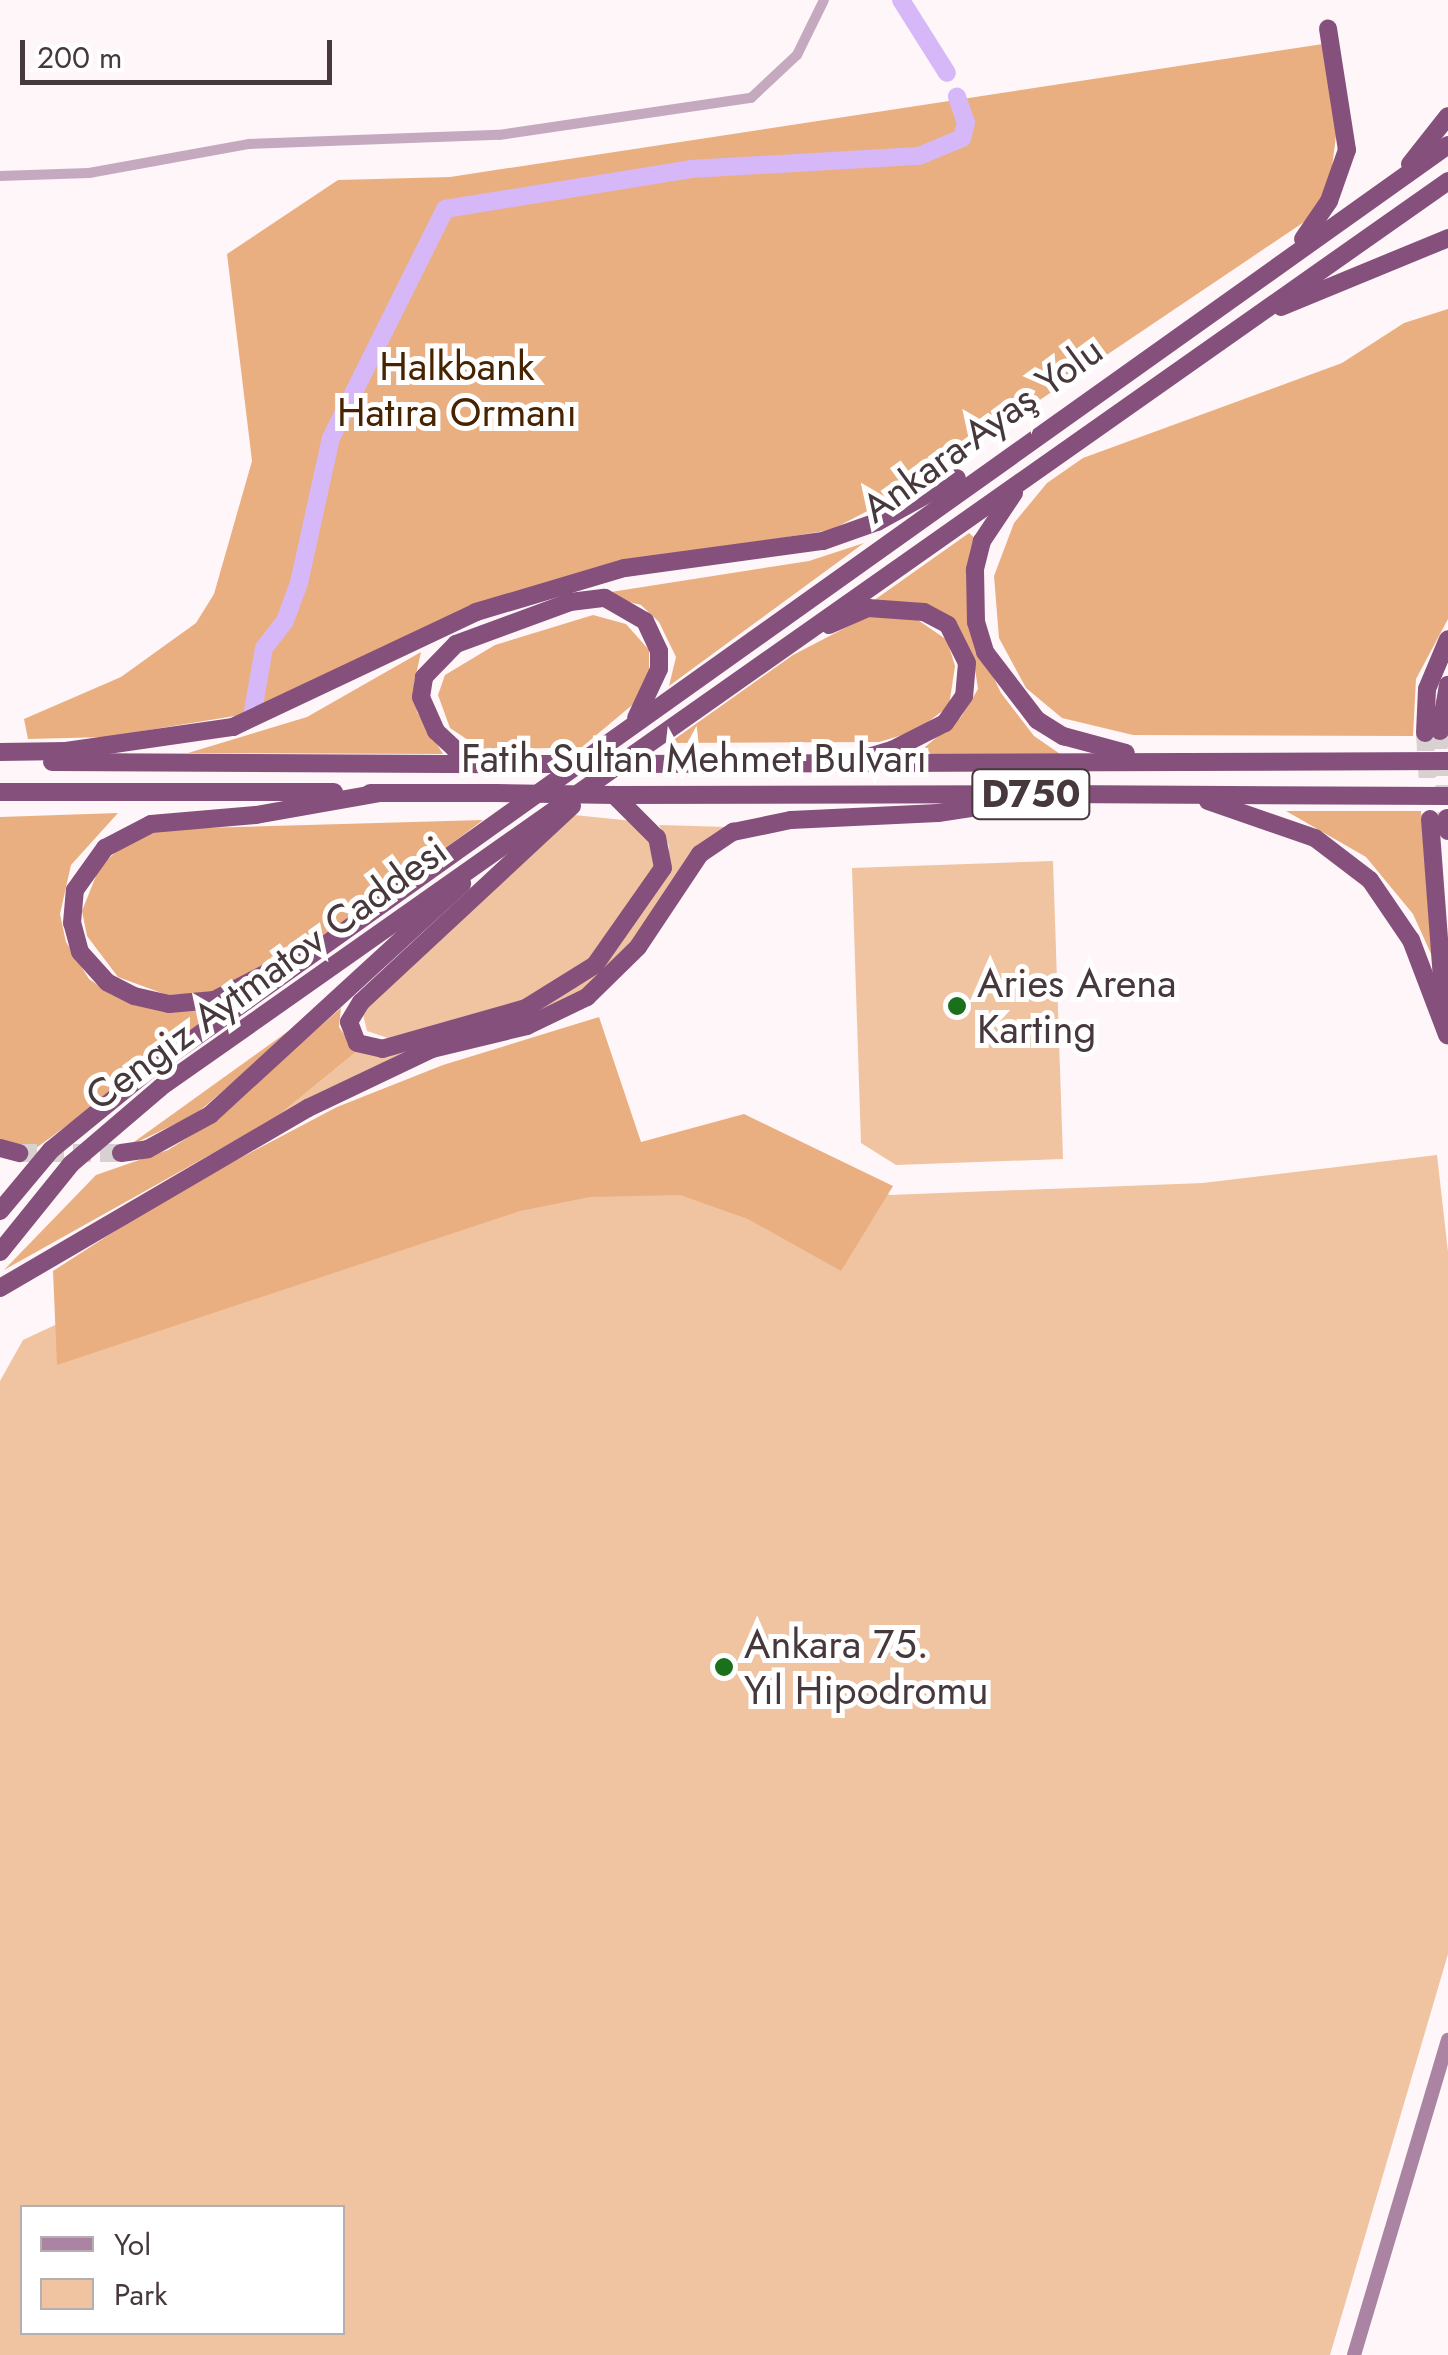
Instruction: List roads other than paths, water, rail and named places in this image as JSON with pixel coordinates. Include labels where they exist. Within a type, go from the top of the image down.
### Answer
[{"type":"highway","points":[[1297,248],[1330,201],[1347,150],[1328,28]]},
{"type":"highway","name":"Ankara-Ayaş Yolu","points":[[562,777],[1060,416],[1398,180],[1444,130]]},
{"type":"highway","name":"Ankara-Ayaş Yolu","points":[[599,778],[1222,336],[1448,181]]},
{"type":"highway","points":[[1222,336],[1340,279],[1448,238]]},
{"type":"highway","points":[[0,752],[110,745],[257,719],[448,624],[588,576],[823,541],[890,515],[1060,416]]},
{"type":"highway","points":[[1052,460],[1010,498],[982,541],[974,596],[985,652],[1016,702],[1063,736],[1166,761]]},
{"type":"highway","points":[[497,764],[454,749],[436,731],[422,697],[424,676],[456,644],[570,602],[605,598],[645,621],[659,651],[659,669],[632,725]]},
{"type":"highway","points":[[614,795],[657,838],[663,868],[595,965],[526,1008],[382,1050],[358,1043],[349,1022],[361,1002],[479,897],[599,778],[852,613],[886,606],[934,616],[956,636],[966,664],[956,712],[928,734],[848,762]]},
{"type":"highway","points":[[1448,639],[1426,690],[1433,732],[1448,684]]},
{"type":"highway","points":[[0,744],[110,745]]},
{"type":"highway","name":"Fatih Sultan Mehmet Bulvarı","points":[[0,762],[1448,761]]},
{"type":"highway","name":"Cengiz Aytmatov Caddesi","points":[[0,1211],[33,1167],[103,1104],[381,910],[562,777]]},
{"type":"highway","name":"Cengiz Aytmatov Caddesi","points":[[0,1252],[38,1200],[106,1131],[509,838],[599,778]]},
{"type":"highway","name":"Fatih Sultan Mehmet Bulvarı","points":[[0,792],[1448,796]]},
{"type":"highway","points":[[379,792],[256,815],[151,824],[93,860],[72,910],[76,942],[99,974],[121,990],[169,1004],[235,991],[381,910]]},
{"type":"highway","points":[[0,1288],[46,1256],[308,1108],[432,1049],[528,1026],[586,997],[638,948],[700,854],[733,832],[791,820],[938,812],[1064,794]]},
{"type":"highway","points":[[1178,794],[1283,823],[1346,858],[1411,940],[1447,1035]]},
{"type":"highway","points":[[1439,818],[1447,1035]]},
{"type":"highway","points":[[1439,818],[1448,831]]},
{"type":"highway","points":[[122,1152],[148,1149],[210,1115],[509,838]]},
{"type":"main road","points":[[1447,1035],[1448,1046]]},
{"type":"main road","points":[[1354,2355],[1448,2040]]},
{"type":"street","points":[[0,176],[89,173],[249,144],[499,135],[751,98],[797,54],[824,0]]},
{"type":"waterway","points":[[901,0],[947,73]]},
{"type":"waterway","points":[[253,711],[264,648],[285,621],[299,583],[331,438],[445,209],[691,169],[919,156],[962,138],[966,123],[957,97]]},
{"type":"tunnel","points":[[1440,731],[1447,818]]},
{"type":"tunnel","points":[[1425,733],[1430,819]]},
{"type":"tunnel","points":[[19,1153],[121,1153]]},
{"type":"place","name":"Aries Arena Karting","points":[[957,1006]]},
{"type":"place","name":"Ankara 75. Yıl Hipodromu","points":[[724,1667]]},
{"type":"park label","name":"Halkbank Hatıra Ormanı","points":[[457,389]]}]
